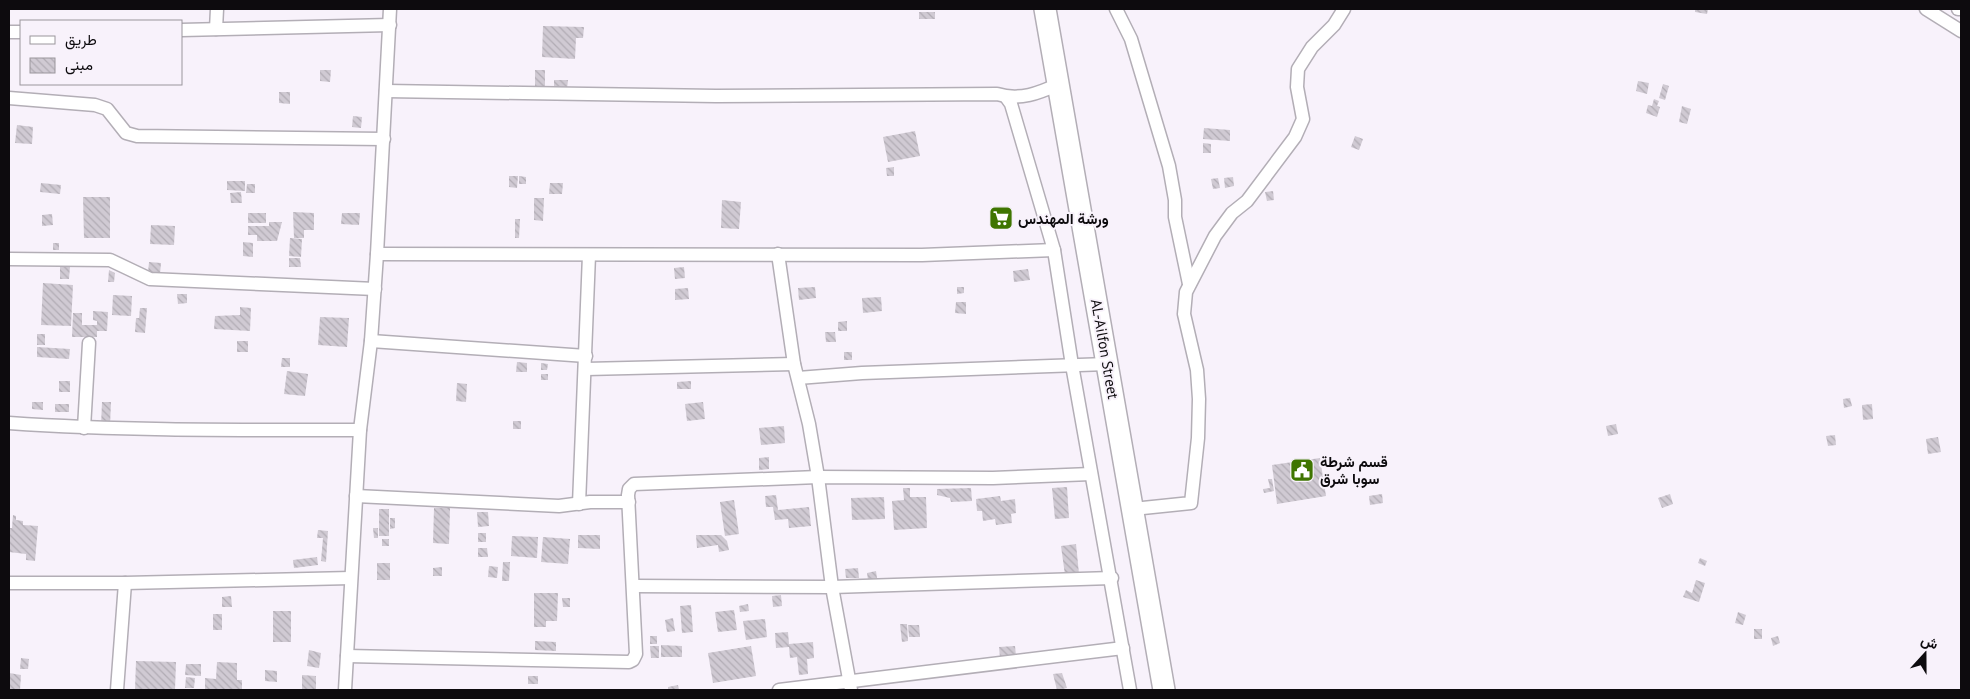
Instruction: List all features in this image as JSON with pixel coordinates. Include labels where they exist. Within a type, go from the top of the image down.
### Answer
[{"type":"highway","name":"AL-Ailfon Street","points":[[1045,9],[1164,690]]},
{"type":"street","points":[[216,30],[217,9]]},
{"type":"street","points":[[345,690],[360,430],[375,289],[390,9]]},
{"type":"street","points":[[1116,9],[1131,39],[1170,166],[1176,200],[1175,217],[1189,284]]},
{"type":"street","points":[[1133,509],[1192,503],[1198,438],[1199,399],[1197,370],[1184,314],[1186,292],[1215,236],[1232,213],[1247,202],[1295,137],[1303,119],[1297,87],[1298,69],[1312,47],[1334,25],[1344,9]]},
{"type":"street","points":[[1926,9],[1961,31]]},
{"type":"street","points":[[182,30],[390,25]]},
{"type":"street","points":[[386,91],[716,96],[997,94],[1032,96],[1059,84]]},
{"type":"street","points":[[1006,96],[1011,104],[1054,250],[1072,365],[1112,578],[1130,690]]},
{"type":"street","points":[[9,98],[95,105],[108,109],[122,129],[137,136],[384,139]]},
{"type":"street","points":[[377,254],[922,255],[1054,250]]},
{"type":"street","points":[[778,254],[794,364],[818,478],[832,587],[851,687]]},
{"type":"street","points":[[579,504],[589,255]]},
{"type":"street","points":[[9,259],[110,260],[150,279],[375,289]]},
{"type":"street","points":[[370,341],[586,362],[794,364]]},
{"type":"street","points":[[84,428],[88,343]]},
{"type":"street","points":[[798,378],[862,373],[1108,364]]},
{"type":"street","points":[[9,423],[84,428],[183,431],[360,430]]},
{"type":"street","points":[[347,656],[629,662],[633,660],[636,654],[629,489],[634,484],[818,478],[993,478],[1091,474]]},
{"type":"street","points":[[356,496],[559,506],[590,502],[629,502]]},
{"type":"street","points":[[9,583],[125,583],[351,578]]},
{"type":"street","points":[[634,586],[832,587],[1112,578]]},
{"type":"street","points":[[117,690],[125,583]]},
{"type":"street","points":[[779,690],[851,687],[1123,648]]},
{"type":"building","points":[[1695,9],[1708,9],[1707,14],[1695,12]]},
{"type":"building","points":[[919,12],[935,12],[935,19],[919,19]]},
{"type":"building","points":[[543,26],[584,27],[583,38],[576,38],[575,59],[542,57]]},
{"type":"building","points":[[320,70],[331,70],[330,82],[320,81]]},
{"type":"building","points":[[535,70],[545,70],[545,89],[535,88]]},
{"type":"building","points":[[554,80],[568,80],[567,89],[554,89]]},
{"type":"building","points":[[1638,81],[1649,83],[1647,94],[1636,91]]},
{"type":"building","points":[[1663,84],[1669,86],[1665,100],[1659,98]]},
{"type":"building","points":[[279,92],[290,92],[290,104],[279,103]]},
{"type":"building","points":[[1654,99],[1659,101],[1657,106],[1660,107],[1657,117],[1646,113],[1648,105],[1652,106]]},
{"type":"building","points":[[1682,106],[1691,109],[1687,124],[1679,122]]},
{"type":"building","points":[[353,116],[362,117],[361,128],[352,127]]},
{"type":"building","points":[[17,125],[33,127],[32,144],[15,143]]},
{"type":"building","points":[[1204,128],[1230,130],[1230,141],[1203,139]]},
{"type":"building","points":[[915,131],[920,156],[888,162],[883,137]]},
{"type":"building","points":[[1355,136],[1363,139],[1359,150],[1351,147]]},
{"type":"building","points":[[1203,143],[1211,144],[1211,153],[1203,153]]},
{"type":"building","points":[[894,167],[894,176],[887,176],[886,168]]},
{"type":"building","points":[[509,176],[518,176],[517,188],[509,187]]},
{"type":"building","points":[[519,176],[526,177],[526,184],[519,184]]},
{"type":"building","points":[[1233,177],[1234,186],[1225,188],[1224,178]]},
{"type":"building","points":[[1218,178],[1220,188],[1213,189],[1211,179]]},
{"type":"building","points":[[227,181],[245,181],[245,191],[227,190]]},
{"type":"building","points":[[41,183],[61,185],[60,194],[40,192]]},
{"type":"building","points":[[550,183],[563,183],[562,194],[549,194]]},
{"type":"building","points":[[247,184],[255,184],[255,193],[246,193]]},
{"type":"building","points":[[1273,191],[1274,200],[1267,201],[1265,192]]},
{"type":"building","points":[[241,192],[242,203],[231,203],[230,193]]},
{"type":"building","points":[[83,197],[110,197],[110,238],[84,238]]},
{"type":"building","points":[[534,198],[544,198],[543,221],[534,220]]},
{"type":"building","points":[[722,200],[741,202],[739,229],[721,228]]},
{"type":"building","points":[[293,212],[314,213],[314,230],[304,230],[304,238],[294,238]]},
{"type":"building","points":[[248,213],[266,213],[266,223],[248,223]]},
{"type":"building","points":[[342,213],[360,213],[359,225],[341,224]]},
{"type":"building","points":[[52,214],[53,225],[42,226],[42,215]]},
{"type":"building","points":[[515,219],[520,219],[519,238],[515,238]]},
{"type":"building","points":[[269,222],[282,222],[277,241],[257,241],[257,235],[248,235],[248,226],[269,226]]},
{"type":"building","points":[[151,225],[175,226],[174,245],[150,244]]},
{"type":"building","points":[[290,238],[302,239],[301,257],[289,256]]},
{"type":"building","points":[[243,242],[253,243],[253,257],[243,256]]},
{"type":"building","points":[[53,243],[59,243],[59,250],[53,250]]},
{"type":"building","points":[[289,258],[300,258],[301,267],[289,267]]},
{"type":"building","points":[[149,262],[161,263],[160,274],[148,273]]},
{"type":"building","points":[[60,267],[70,267],[69,279],[60,279]]},
{"type":"building","points":[[684,267],[685,278],[675,279],[674,268]]},
{"type":"building","points":[[1028,269],[1030,280],[1014,282],[1013,271]]},
{"type":"building","points":[[109,270],[115,273],[114,282],[108,282]]},
{"type":"building","points":[[43,283],[73,285],[71,326],[41,325]]},
{"type":"building","points":[[815,287],[816,298],[799,300],[798,288]]},
{"type":"building","points":[[957,287],[964,287],[964,293],[957,294]]},
{"type":"building","points":[[688,288],[689,299],[675,300],[675,289]]},
{"type":"building","points":[[177,294],[187,294],[187,303],[178,304]]},
{"type":"building","points":[[113,295],[132,296],[131,316],[112,315]]},
{"type":"building","points":[[881,297],[882,311],[863,313],[862,298]]},
{"type":"building","points":[[956,302],[966,302],[966,314],[955,313]]},
{"type":"building","points":[[240,307],[251,308],[250,331],[214,329],[215,316],[240,315]]},
{"type":"building","points":[[140,308],[147,308],[145,333],[135,332],[136,318],[139,318]]},
{"type":"building","points":[[93,311],[108,312],[107,331],[97,331],[97,337],[72,337],[73,313],[82,313],[82,325],[97,325],[97,321],[93,320]]},
{"type":"building","points":[[320,317],[349,318],[347,347],[318,345]]},
{"type":"building","points":[[847,321],[847,331],[838,331],[838,322]]},
{"type":"building","points":[[825,332],[835,332],[836,342],[826,342]]},
{"type":"building","points":[[37,334],[45,334],[45,345],[37,345]]},
{"type":"building","points":[[237,341],[248,341],[248,352],[237,352]]},
{"type":"building","points":[[37,347],[70,349],[69,359],[37,357]]},
{"type":"building","points":[[844,352],[852,352],[852,360],[844,360]]},
{"type":"building","points":[[282,358],[290,358],[290,367],[281,367]]},
{"type":"building","points":[[517,362],[527,363],[527,372],[516,372]]},
{"type":"building","points":[[541,363],[548,364],[547,370],[541,370]]},
{"type":"building","points":[[287,371],[308,374],[305,396],[284,394]]},
{"type":"building","points":[[541,374],[548,374],[548,380],[541,380]]},
{"type":"building","points":[[59,381],[70,381],[70,392],[59,392]]},
{"type":"building","points":[[691,381],[691,389],[677,389],[677,382]]},
{"type":"building","points":[[457,383],[467,384],[466,402],[456,401]]},
{"type":"building","points":[[1850,398],[1852,406],[1844,408],[1843,399]]},
{"type":"building","points":[[32,402],[43,402],[43,410],[32,409]]},
{"type":"building","points":[[102,402],[111,402],[110,426],[101,426]]},
{"type":"building","points":[[703,402],[705,419],[687,421],[685,404]]},
{"type":"building","points":[[55,404],[69,404],[69,412],[55,412]]},
{"type":"building","points":[[1872,404],[1873,419],[1863,420],[1862,405]]},
{"type":"building","points":[[513,421],[521,421],[521,429],[513,429]]},
{"type":"building","points":[[1616,424],[1618,434],[1608,436],[1606,426]]},
{"type":"building","points":[[784,426],[785,443],[761,445],[759,428]]},
{"type":"building","points":[[1835,435],[1836,445],[1828,446],[1826,436]]},
{"type":"building","points":[[1938,437],[1941,452],[1928,454],[1926,439]]},
{"type":"building","points":[[769,457],[769,469],[759,470],[759,458]]},
{"type":"building","name":"قسم شرطة سوبا شرق","points":[[1320,458],[1326,496],[1277,504],[1272,465]]},
{"type":"building","points":[[1268,479],[1272,479],[1274,491],[1264,493],[1263,489],[1270,488]]},
{"type":"building","points":[[1067,487],[1069,518],[1055,519],[1052,488]]},
{"type":"building","points":[[903,488],[910,488],[910,497],[926,497],[927,528],[894,530],[892,501],[904,500]]},
{"type":"building","points":[[971,488],[972,501],[951,502],[950,498],[937,495],[937,489]]},
{"type":"building","points":[[1382,494],[1383,503],[1370,505],[1369,496]]},
{"type":"building","points":[[1670,494],[1673,504],[1662,508],[1658,498]]},
{"type":"building","points":[[776,495],[778,510],[809,507],[811,526],[789,528],[788,519],[775,520],[773,507],[766,507],[765,496]]},
{"type":"building","points":[[1000,496],[1001,501],[1015,499],[1016,513],[1011,514],[1012,523],[996,525],[995,519],[983,521],[982,511],[977,511],[976,499]]},
{"type":"building","points":[[884,497],[885,519],[852,520],[851,498]]},
{"type":"building","points":[[734,500],[739,534],[725,536],[720,502]]},
{"type":"building","points":[[434,508],[450,508],[449,544],[433,543]]},
{"type":"building","points":[[379,509],[389,509],[389,536],[379,536]]},
{"type":"building","points":[[477,512],[488,512],[489,526],[478,527]]},
{"type":"building","points":[[13,515],[16,516],[16,520],[23,521],[23,525],[38,526],[35,561],[26,560],[26,554],[9,552],[9,528],[12,528]]},
{"type":"building","points":[[390,518],[395,518],[395,528],[390,529]]},
{"type":"building","points":[[373,528],[378,528],[378,538],[374,538]]},
{"type":"building","points":[[318,530],[328,531],[326,562],[321,561],[323,538],[317,538]]},
{"type":"building","points":[[478,533],[486,533],[486,542],[478,542]]},
{"type":"building","points":[[578,535],[600,535],[600,549],[578,548]]},
{"type":"building","points":[[696,535],[721,535],[727,541],[729,550],[719,552],[718,545],[697,548]]},
{"type":"building","points":[[512,536],[538,537],[537,558],[511,556]]},
{"type":"building","points":[[543,537],[570,539],[568,564],[541,562]]},
{"type":"building","points":[[382,539],[389,539],[389,546],[382,546]]},
{"type":"building","points":[[1076,544],[1079,574],[1065,575],[1061,546]]},
{"type":"building","points":[[478,548],[487,548],[488,557],[478,557]]},
{"type":"building","points":[[317,557],[318,565],[294,568],[293,560]]},
{"type":"building","points":[[1700,558],[1707,561],[1705,566],[1698,563]]},
{"type":"building","points":[[503,562],[510,562],[509,581],[502,581]]},
{"type":"building","points":[[377,563],[390,563],[390,580],[377,580]]},
{"type":"building","points":[[489,566],[498,567],[497,578],[488,577]]},
{"type":"building","points":[[442,567],[442,576],[433,576],[433,568]]},
{"type":"building","points":[[858,568],[859,578],[846,578],[845,569]]},
{"type":"building","points":[[876,571],[877,578],[868,580],[867,573]]},
{"type":"building","points":[[1696,580],[1705,583],[1699,602],[1683,597],[1686,590],[1692,593]]},
{"type":"building","points":[[534,593],[558,593],[557,621],[546,621],[546,627],[534,627]]},
{"type":"building","points":[[781,595],[782,606],[773,607],[772,596]]},
{"type":"building","points":[[231,596],[232,607],[222,607],[222,597]]},
{"type":"building","points":[[562,598],[570,598],[570,607],[563,607]]},
{"type":"building","points":[[748,604],[749,611],[740,612],[739,606]]},
{"type":"building","points":[[691,605],[693,632],[682,633],[680,606]]},
{"type":"building","points":[[734,610],[737,630],[718,632],[715,612]]},
{"type":"building","points":[[273,611],[291,611],[291,642],[273,642]]},
{"type":"building","points":[[1738,612],[1746,615],[1743,625],[1735,623]]},
{"type":"building","points":[[213,614],[222,614],[222,630],[213,630]]},
{"type":"building","points":[[673,618],[675,631],[667,632],[665,620]]},
{"type":"building","points":[[765,619],[767,637],[746,640],[743,621]]},
{"type":"building","points":[[900,624],[907,624],[908,641],[902,642]]},
{"type":"building","points":[[908,625],[919,625],[920,637],[909,637]]},
{"type":"building","points":[[1754,629],[1762,629],[1762,639],[1754,639]]},
{"type":"building","points":[[788,632],[789,644],[813,642],[814,658],[807,659],[808,674],[799,675],[797,657],[790,658],[789,647],[776,648],[775,633]]},
{"type":"building","points":[[650,636],[657,636],[657,644],[650,644]]},
{"type":"building","points":[[1778,636],[1780,643],[1773,646],[1771,638]]},
{"type":"building","points":[[535,641],[556,642],[556,651],[535,650]]},
{"type":"building","points":[[661,645],[682,646],[682,657],[661,657]]},
{"type":"building","points":[[650,646],[659,646],[659,658],[651,658]]},
{"type":"building","points":[[751,646],[756,676],[713,683],[708,653]]},
{"type":"building","points":[[1015,646],[1016,656],[1000,658],[999,647]]},
{"type":"building","points":[[309,650],[321,653],[319,668],[307,666]]},
{"type":"building","points":[[21,658],[29,659],[28,669],[20,669]]},
{"type":"building","points":[[136,661],[176,662],[175,690],[135,690]]},
{"type":"building","points":[[217,662],[237,663],[237,680],[242,680],[242,690],[205,690],[205,678],[216,679]]},
{"type":"building","points":[[186,664],[201,664],[201,676],[185,675]]},
{"type":"building","points":[[265,670],[277,671],[277,682],[265,681]]},
{"type":"building","points":[[9,673],[21,675],[20,690],[9,690]]},
{"type":"building","points":[[1062,673],[1067,688],[1057,690],[1053,674]]},
{"type":"building","points":[[302,675],[316,676],[316,690],[302,690]]},
{"type":"building","points":[[528,676],[538,676],[538,684],[528,684]]},
{"type":"building","points":[[186,677],[195,678],[194,688],[185,688]]},
{"type":"building","points":[[678,685],[679,690],[668,690],[668,687]]},
{"type":"place","name":"ورشة المهندس","points":[[1001,218]]},
{"type":"place","name":"قسم شرطة سوبا شرق","points":[[1302,470]]}]
